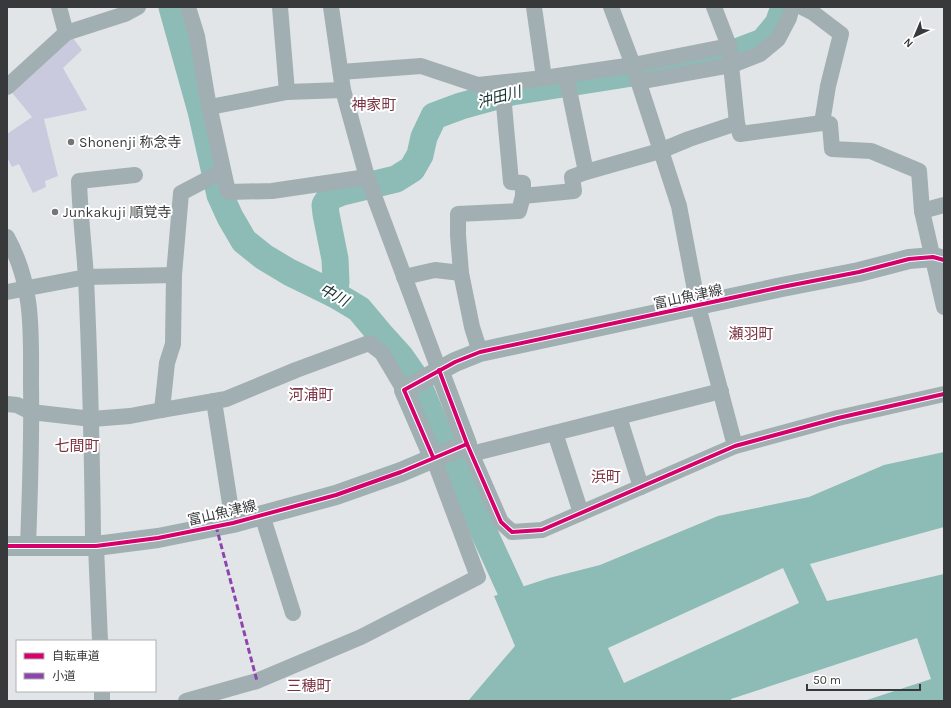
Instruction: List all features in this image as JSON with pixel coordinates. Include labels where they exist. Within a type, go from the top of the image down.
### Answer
[{"type":"main road","name":"富山魚津線","points":[[404,390],[455,362],[480,352],[782,287],[859,272],[909,259],[938,259]]},
{"type":"main road","points":[[439,370],[469,449]]},
{"type":"main road","points":[[404,390],[433,457]]},
{"type":"main road","name":"富山魚津線","points":[[7,546],[96,546],[158,538],[233,523],[336,495],[401,472],[433,457],[469,449]]},
{"type":"street","points":[[59,7],[66,33]]},
{"type":"street","points":[[7,87],[66,33],[125,14],[138,7]]},
{"type":"street","points":[[188,7],[197,36],[228,192],[272,191],[367,177]]},
{"type":"street","points":[[280,7],[287,92]]},
{"type":"street","points":[[331,7],[343,90],[367,177],[439,370]]},
{"type":"street","points":[[534,7],[544,78]]},
{"type":"street","points":[[611,7],[633,64],[678,206],[698,306],[735,446]]},
{"type":"street","points":[[714,7],[729,46],[737,124],[740,134],[822,123],[830,124],[832,149],[871,151],[920,171],[922,211],[938,259],[944,307]]},
{"type":"street","points":[[638,82],[732,65],[760,54],[778,39],[789,18],[792,7]]},
{"type":"street","points":[[802,7],[812,12],[841,34],[828,86],[822,123]]},
{"type":"street","points":[[341,72],[421,66],[478,85],[566,75],[729,46]]},
{"type":"street","points":[[566,75],[586,172]]},
{"type":"street","points":[[210,107],[287,92],[343,90]]},
{"type":"street","points":[[480,352],[472,327],[461,273],[458,214],[519,211],[523,196],[523,183],[512,182],[504,105]]},
{"type":"street","points":[[523,196],[574,192],[572,177],[660,151],[689,139],[737,124]]},
{"type":"street","points":[[162,410],[167,363],[174,344],[174,275],[181,193],[223,171]]},
{"type":"street","points":[[100,640],[96,546],[93,536],[92,420],[86,277],[80,212],[79,181],[134,175]]},
{"type":"street","points":[[922,211],[944,205]]},
{"type":"street","points":[[7,237],[27,288],[30,313],[32,412],[28,546]]},
{"type":"street","points":[[404,277],[435,270],[461,273]]},
{"type":"street","points":[[7,292],[86,277],[174,275]]},
{"type":"street","points":[[7,404],[17,405],[32,412],[92,420],[130,416],[226,399],[289,372],[369,342],[382,353],[404,390]]},
{"type":"street","points":[[721,391],[555,433],[469,449],[501,522],[512,532],[542,530],[735,446],[838,418],[944,394]]},
{"type":"street","points":[[214,401],[233,523]]},
{"type":"street","points":[[619,417],[641,487]]},
{"type":"street","points":[[555,433],[581,513]]},
{"type":"street","points":[[186,701],[257,681],[361,637],[478,577],[433,457]]},
{"type":"street","points":[[262,515],[293,613]]},
{"type":"shaded area","points":[[72,37],[82,50],[63,68],[87,110],[44,119],[58,176],[45,181],[46,187],[33,193],[19,164],[12,167],[7,157],[7,134],[32,117],[9,89]]},
{"type":"shaded area","points":[[944,452],[944,701],[468,701],[515,646],[494,596],[549,578],[600,565],[718,516],[809,497],[884,465]]},
{"type":"pier","points":[[944,527],[944,574],[827,601],[810,564]]},
{"type":"pier","points":[[783,568],[799,603],[624,683],[608,648]]},
{"type":"pier","points":[[917,638],[931,679],[864,701],[731,701],[731,699]]},
{"type":"waterway","name":"中川","points":[[172,7],[201,111],[220,195],[230,217],[244,241],[264,257],[359,309],[400,356],[416,379],[438,432],[511,591]]},
{"type":"waterway","name":"沖田川","points":[[334,294],[336,282],[335,259],[325,205],[330,197],[342,192],[396,179],[412,169],[420,155],[424,137],[434,116],[461,106],[512,92],[645,71],[726,56],[763,42],[778,24],[784,7]]},
{"type":"marked path","points":[[216,526],[257,681]]},
{"type":"cycle path","points":[[433,457],[404,390],[455,362],[480,352],[782,287],[859,272],[909,259],[933,257],[944,260]]},
{"type":"cycle path","points":[[439,370],[467,444],[501,522],[512,532],[542,530],[735,446],[838,418],[944,394]]},
{"type":"cycle path","points":[[7,546],[96,546],[158,538],[233,523],[336,495],[401,472],[467,444]]},
{"type":"place","name":"Shonenji 称念寺","points":[[71,142]]},
{"type":"place","name":"Junkakuji 順覚寺","points":[[55,212]]},
{"type":"district","name":"神家町","points":[[374,105]]},
{"type":"district","name":"瀬羽町","points":[[751,334]]},
{"type":"district","name":"河浦町","points":[[311,395]]},
{"type":"district","name":"七間町","points":[[77,446]]},
{"type":"district","name":"浜町","points":[[606,477]]},
{"type":"district","name":"三穂町","points":[[309,686]]}]
